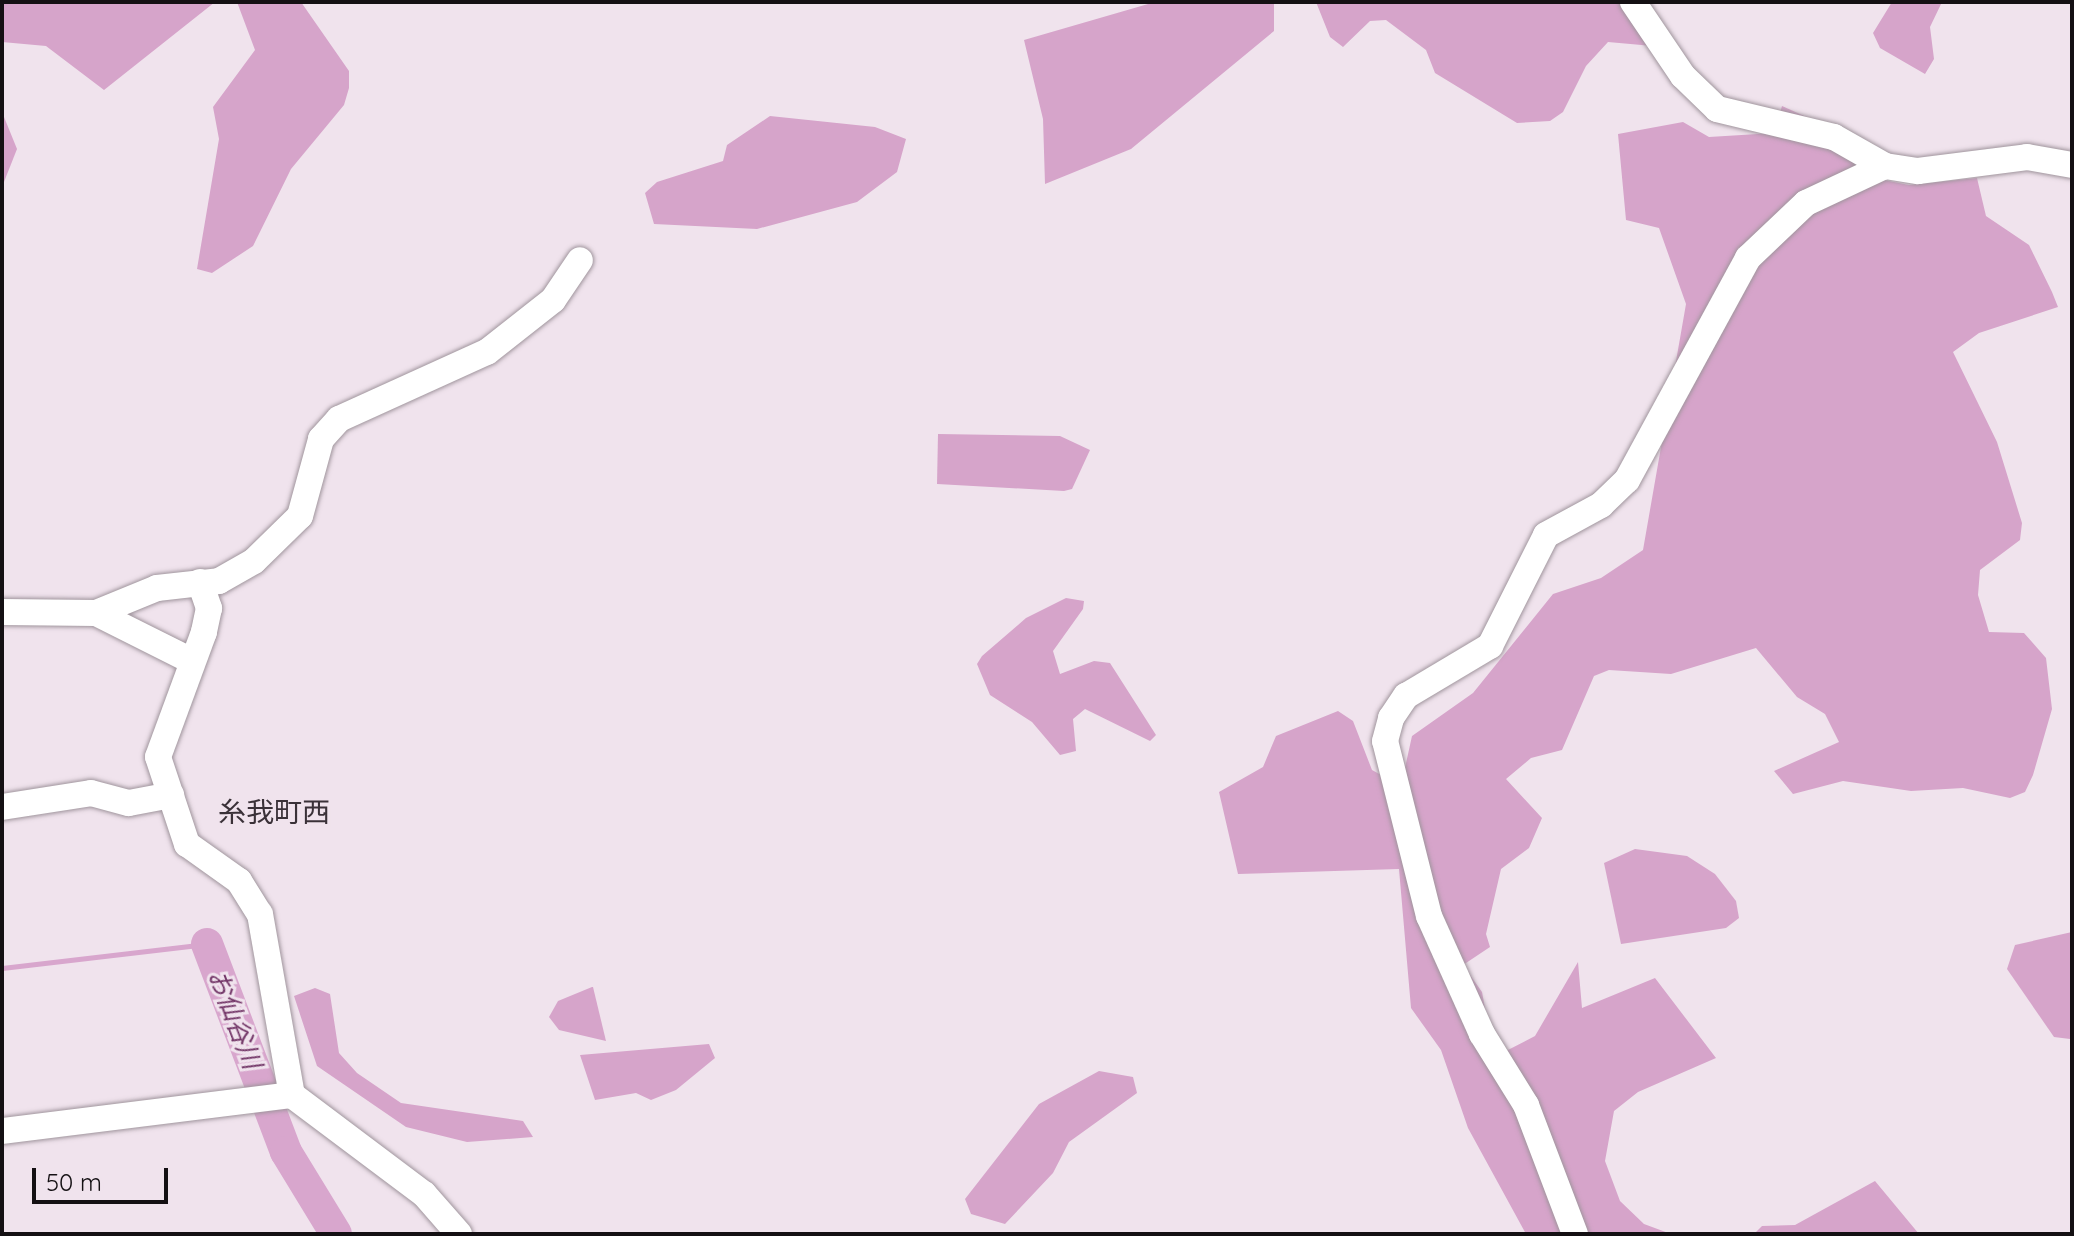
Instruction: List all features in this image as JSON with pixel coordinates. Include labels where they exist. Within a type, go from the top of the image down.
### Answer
[{"type":"street","points":[[1633,2],[1683,76],[1717,109],[1834,137],[1885,166],[1918,171],[2027,157],[2072,165]]},
{"type":"street","points":[[1575,1234],[1526,1105],[1482,1034],[1429,916],[1385,741],[1391,718],[1406,696],[1490,646],[1546,535],[1601,505],[1627,480],[1748,258],[1806,203],[1885,166]]},
{"type":"street","points":[[2,612],[96,613],[157,588],[219,581],[254,561],[300,516],[321,439],[339,419],[487,352],[553,300],[580,260]]},
{"type":"street","points":[[200,582],[209,608],[188,659],[158,757],[187,844],[239,881],[260,914],[292,1095],[424,1194],[459,1234]]},
{"type":"street","points":[[96,613],[188,659]]},
{"type":"street","points":[[2,807],[91,793],[129,803],[171,795]]},
{"type":"street","points":[[2,1131],[292,1095]]},
{"type":"shaded area","points":[[2,2],[215,2],[104,90],[46,46],[2,42]]},
{"type":"shaded area","points":[[237,2],[301,2],[349,71],[349,88],[344,105],[291,169],[253,246],[212,273],[197,269],[219,139],[213,107],[255,50]]},
{"type":"shaded area","points":[[1155,2],[1274,2],[1274,31],[1131,149],[1045,184],[1043,119],[1024,40]]},
{"type":"shaded area","points":[[1316,2],[1649,2],[1675,48],[1608,42],[1586,66],[1563,112],[1550,121],[1517,123],[1435,73],[1426,50],[1386,20],[1370,21],[1343,47],[1330,37]]},
{"type":"shaded area","points":[[1892,2],[1942,2],[1930,27],[1934,59],[1925,74],[1880,48],[1873,33]]},
{"type":"shaded area","points":[[1782,106],[1829,127],[1874,178],[1909,185],[1977,178],[1986,216],[2029,245],[2052,292],[2058,307],[1979,333],[1953,352],[1997,442],[2022,523],[2020,540],[1980,570],[1978,595],[1989,632],[2024,633],[2046,658],[2052,709],[2025,792],[2010,798],[1963,788],[1911,791],[1843,781],[1793,794],[1774,771],[1839,742],[1825,714],[1797,697],[1756,648],[1671,674],[1609,670],[1594,676],[1562,750],[1531,758],[1506,779],[1542,818],[1529,848],[1501,869],[1486,934],[1490,947],[1463,965],[1482,992],[1491,1041],[1504,1052],[1535,1036],[1578,962],[1582,1008],[1655,978],[1716,1058],[1638,1092],[1614,1111],[1605,1161],[1620,1201],[1644,1224],[1671,1234],[1526,1234],[1468,1128],[1441,1050],[1411,1008],[1399,869],[1238,874],[1219,792],[1263,767],[1276,736],[1338,711],[1353,721],[1372,770],[1401,786],[1412,736],[1473,693],[1553,594],[1601,578],[1643,550],[1686,304],[1659,228],[1626,220],[1618,134],[1683,122],[1709,137],[1774,133]]},
{"type":"shaded area","points":[[2,112],[17,149],[2,187]]},
{"type":"shaded area","points":[[770,116],[875,127],[906,139],[897,172],[857,202],[757,229],[654,224],[645,193],[657,182],[723,161],[727,145]]},
{"type":"shaded area","points":[[938,434],[1060,436],[1090,450],[1072,489],[1064,491],[937,484]]},
{"type":"shaded area","points":[[1066,598],[1084,601],[1083,609],[1053,651],[1060,674],[1094,661],[1110,663],[1156,735],[1150,741],[1085,709],[1073,719],[1076,751],[1060,755],[1032,722],[990,695],[977,664],[982,656],[1026,618]]},
{"type":"shaded area","points":[[1635,849],[1687,856],[1715,874],[1736,901],[1739,918],[1726,928],[1621,944],[1604,863]]},
{"type":"shaded area","points":[[2072,932],[2070,1039],[2054,1037],[2007,969],[2015,945]]},
{"type":"shaded area","points":[[593,987],[606,1041],[559,1030],[549,1017],[558,1001]]},
{"type":"shaded area","points":[[315,988],[330,994],[339,1053],[357,1073],[401,1103],[523,1121],[533,1137],[467,1142],[406,1127],[317,1066],[294,996]]},
{"type":"shaded area","points":[[709,1044],[715,1058],[676,1090],[651,1100],[636,1093],[595,1100],[580,1055]]},
{"type":"shaded area","points":[[1099,1071],[1133,1077],[1137,1093],[1069,1142],[1053,1173],[1005,1224],[971,1214],[965,1199],[1039,1104]]},
{"type":"shaded area","points":[[1875,1181],[1919,1234],[1754,1234],[1762,1226],[1795,1225]]},
{"type":"waterway","name":"お仙谷川","points":[[2,968],[207,944]]},
{"type":"waterway","name":"お仙谷川","points":[[207,944],[286,1152],[336,1234]]},
{"type":"district","name":"糸我町西","points":[[274,812]]}]
